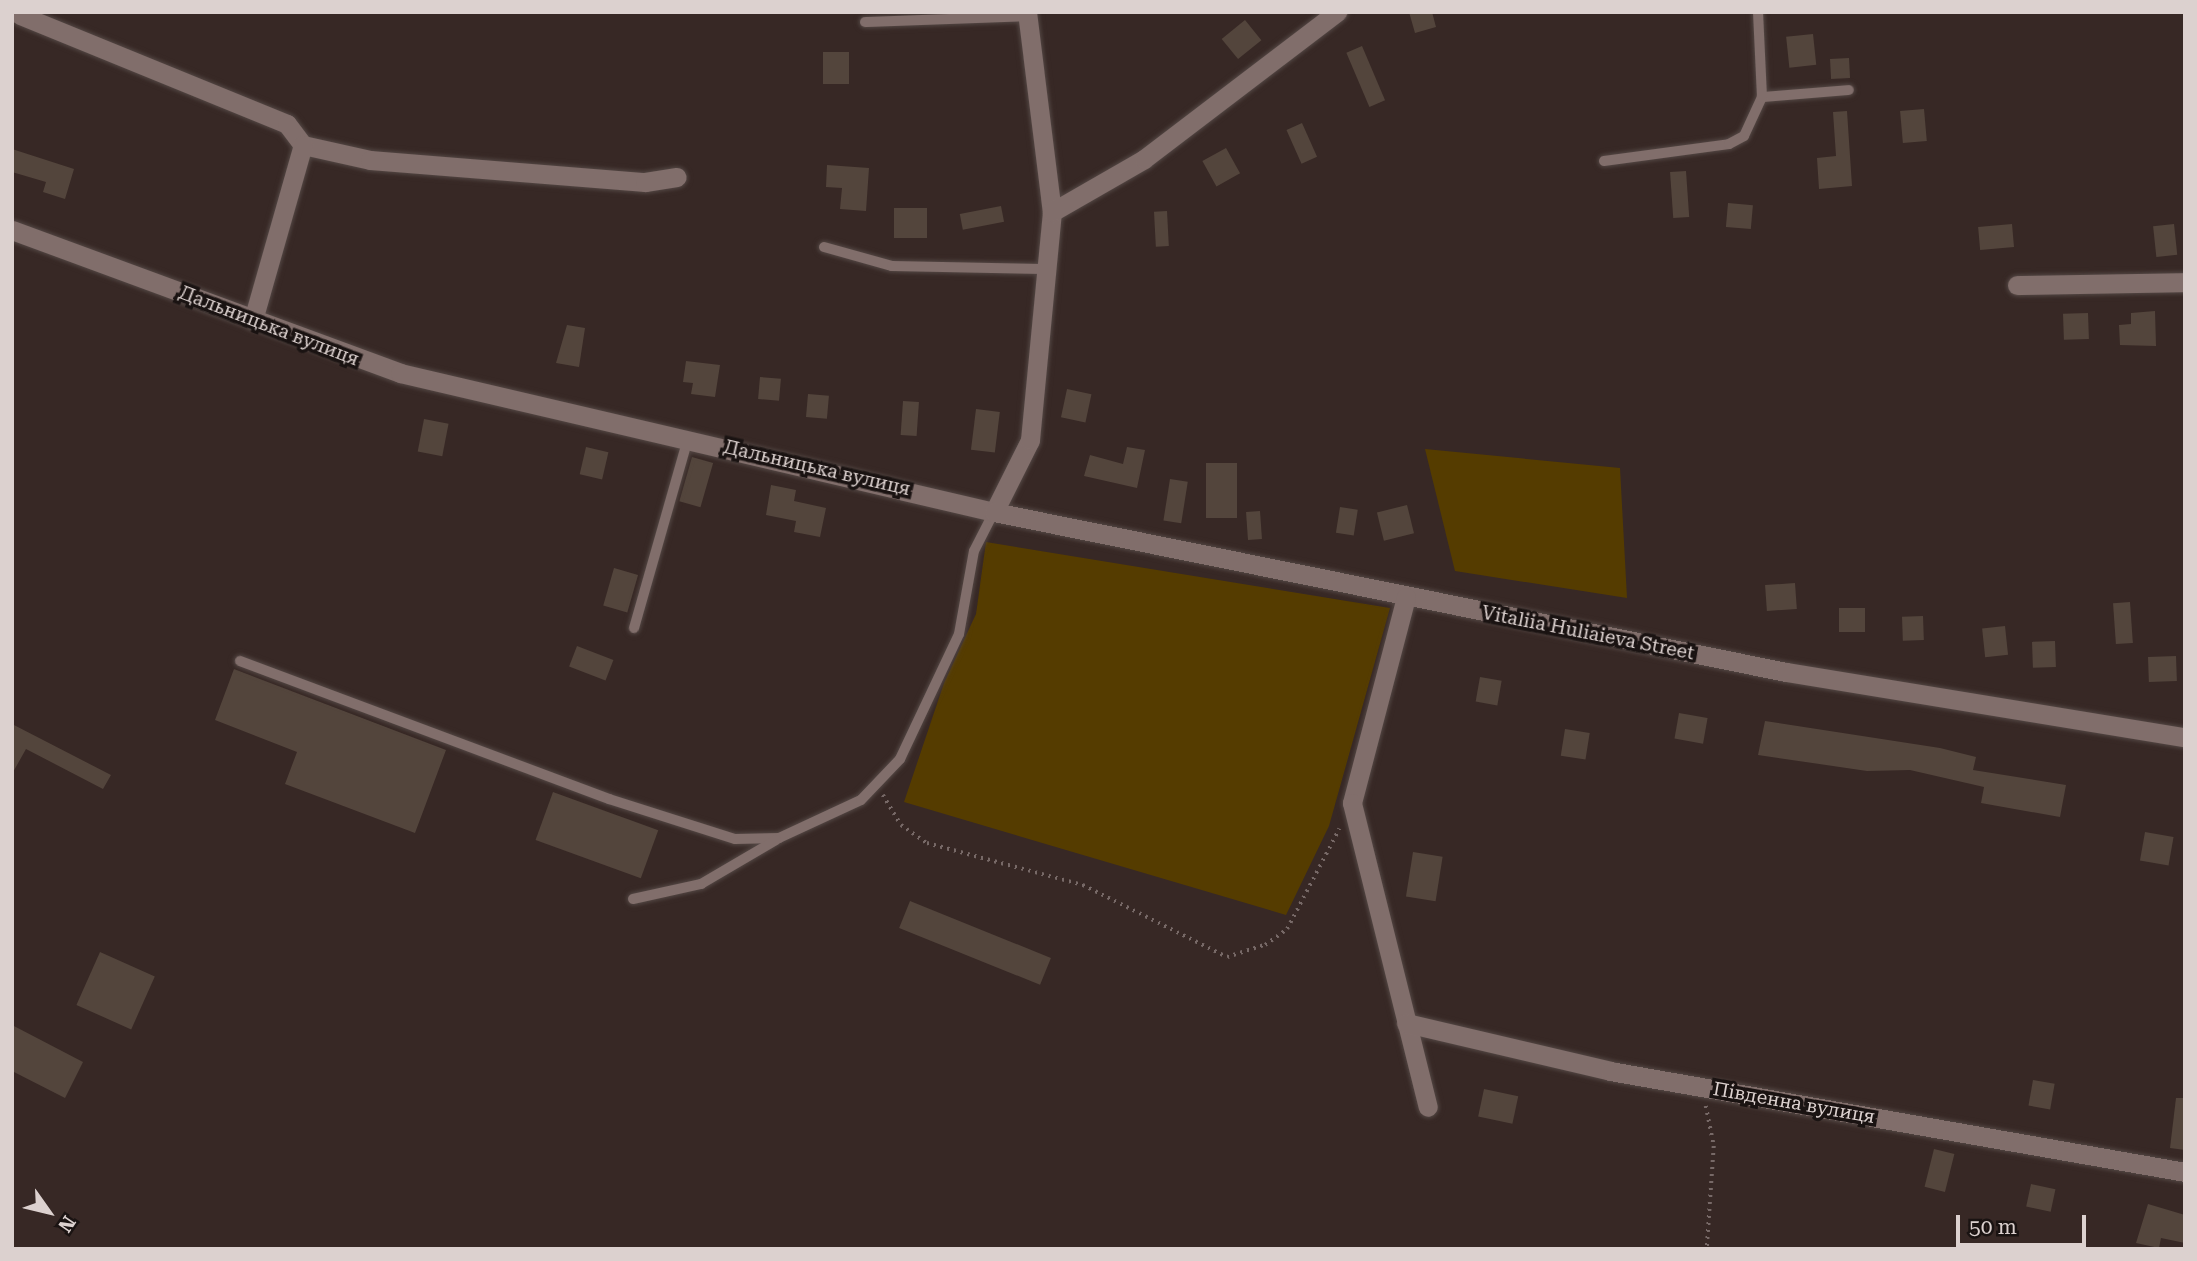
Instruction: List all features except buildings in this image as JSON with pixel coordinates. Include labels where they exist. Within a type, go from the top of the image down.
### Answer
[{"type":"street","points":[[1052,212],[1156,151],[1337,12]]},
{"type":"street","points":[[994,512],[1030,440],[1042,270],[1052,212],[1027,14]]},
{"type":"street","points":[[20,15],[287,124],[303,145],[370,159],[645,182],[677,177]]},
{"type":"street","points":[[253,320],[303,145]]},
{"type":"street","name":"Дальницька вулиця","points":[[12,230],[400,373],[688,438],[994,512]]},
{"type":"street","points":[[2017,285],[2185,282]]},
{"type":"street","name":"Vitaliia Huliaieva Street","points":[[994,512],[1786,672],[2185,737]]},
{"type":"street","points":[[1406,597],[1352,803],[1427,1107]]},
{"type":"street","name":"Південна вулиця","points":[[1406,1023],[1689,1083],[2185,1172]]},
{"type":"lane","points":[[1604,160],[1737,141],[1762,97],[1758,12]]},
{"type":"lane","points":[[865,22],[1027,14]]},
{"type":"lane","points":[[1762,97],[1849,90]]},
{"type":"lane","points":[[824,247],[892,266],[1042,270]]},
{"type":"lane","points":[[634,628],[688,438]]},
{"type":"lane","points":[[633,899],[701,884],[779,838],[879,787],[900,759],[959,634],[974,551],[994,512]]},
{"type":"lane","points":[[240,661],[608,799],[735,839],[779,838]]},
{"type":"path","points":[[879,787],[901,825],[927,843],[1083,885],[1227,957],[1265,945],[1287,929],[1352,803]]},
{"type":"path","points":[[1689,1083],[1713,1126],[1707,1249]]},
{"type":"shaded area","points":[[1425,449],[1620,468],[1627,598],[1455,571]]},
{"type":"shaded area","points":[[986,542],[1390,608],[1329,826],[1286,915],[904,802],[944,683],[976,614]]}]
